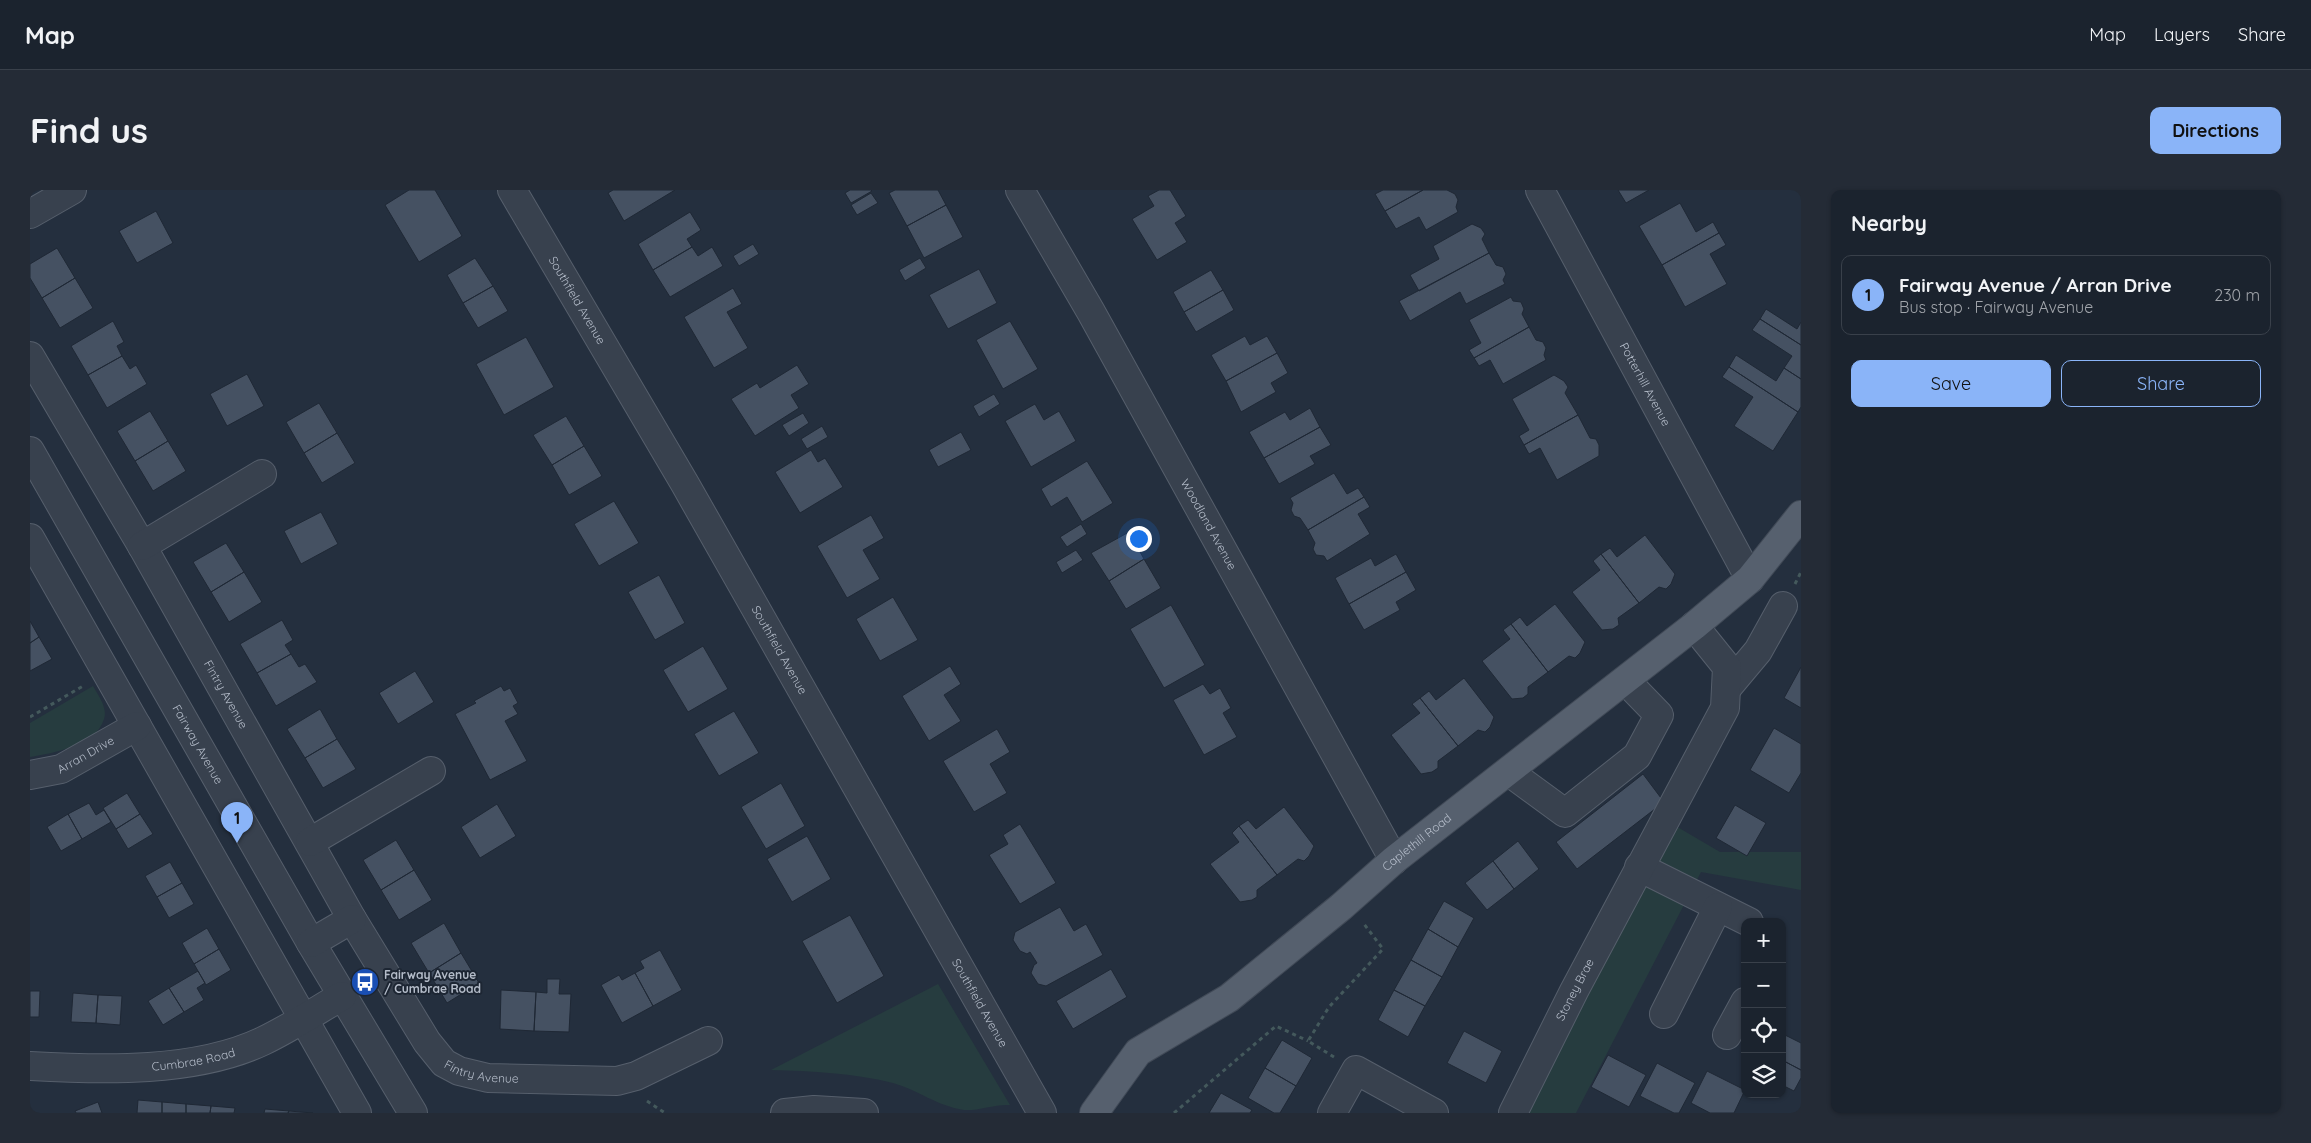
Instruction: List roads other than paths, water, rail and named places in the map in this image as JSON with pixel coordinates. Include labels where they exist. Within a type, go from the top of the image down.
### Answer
[{"type":"main road","name":"Caplethill Road","points":[[1094,1113],[1138,1052],[1230,998],[1341,907],[1394,860],[1626,681],[1694,626],[1750,579],[1801,515]]},
{"type":"street","points":[[30,214],[72,190]]},
{"type":"street","name":"Southfield Avenue","points":[[512,190],[690,492],[1042,1113]]},
{"type":"street","name":"Woodland Avenue","points":[[1020,190],[1100,329],[1394,860]]},
{"type":"street","name":"Potterhill Avenue","points":[[1540,190],[1750,579]]},
{"type":"street","name":"Fintry Avenue","points":[[30,356],[142,546],[352,919],[427,1042],[444,1063],[459,1071],[488,1078],[617,1081],[636,1076],[708,1042]]},
{"type":"street","name":"Fairway Avenue","points":[[30,451],[342,996],[413,1113]]},
{"type":"street","points":[[142,546],[262,474]]},
{"type":"street","points":[[30,538],[357,1113]]},
{"type":"street","points":[[1727,688],[1758,651],[1784,606]]},
{"type":"street","name":"Stoney Brae","points":[[1513,1113],[1639,867],[1725,708],[1727,667],[1694,626]]},
{"type":"street","points":[[1509,772],[1566,813],[1637,756],[1659,715],[1626,681]]},
{"type":"street","name":"Arran Drive","points":[[30,775],[61,769],[137,726]]},
{"type":"street","points":[[310,842],[431,770]]},
{"type":"street","points":[[1639,867],[1741,918]]},
{"type":"street","points":[[1664,1014],[1718,907]]},
{"type":"street","points":[[312,943],[352,919]]},
{"type":"street","name":"Cumbrae Road","points":[[30,1066],[125,1067],[175,1064],[209,1058],[262,1042],[342,996]]},
{"type":"street","points":[[1727,1036],[1742,1008]]},
{"type":"street","points":[[1332,1113],[1356,1070],[1434,1113]]},
{"type":"street","points":[[785,1113],[814,1110],[864,1113]]},
{"type":"place","name":"Fairway Avenue / Arran Drive","points":[[237,843]]},
{"type":"place","name":"Fairway Avenue / Cumbrae Road","points":[[365,982]]}]
